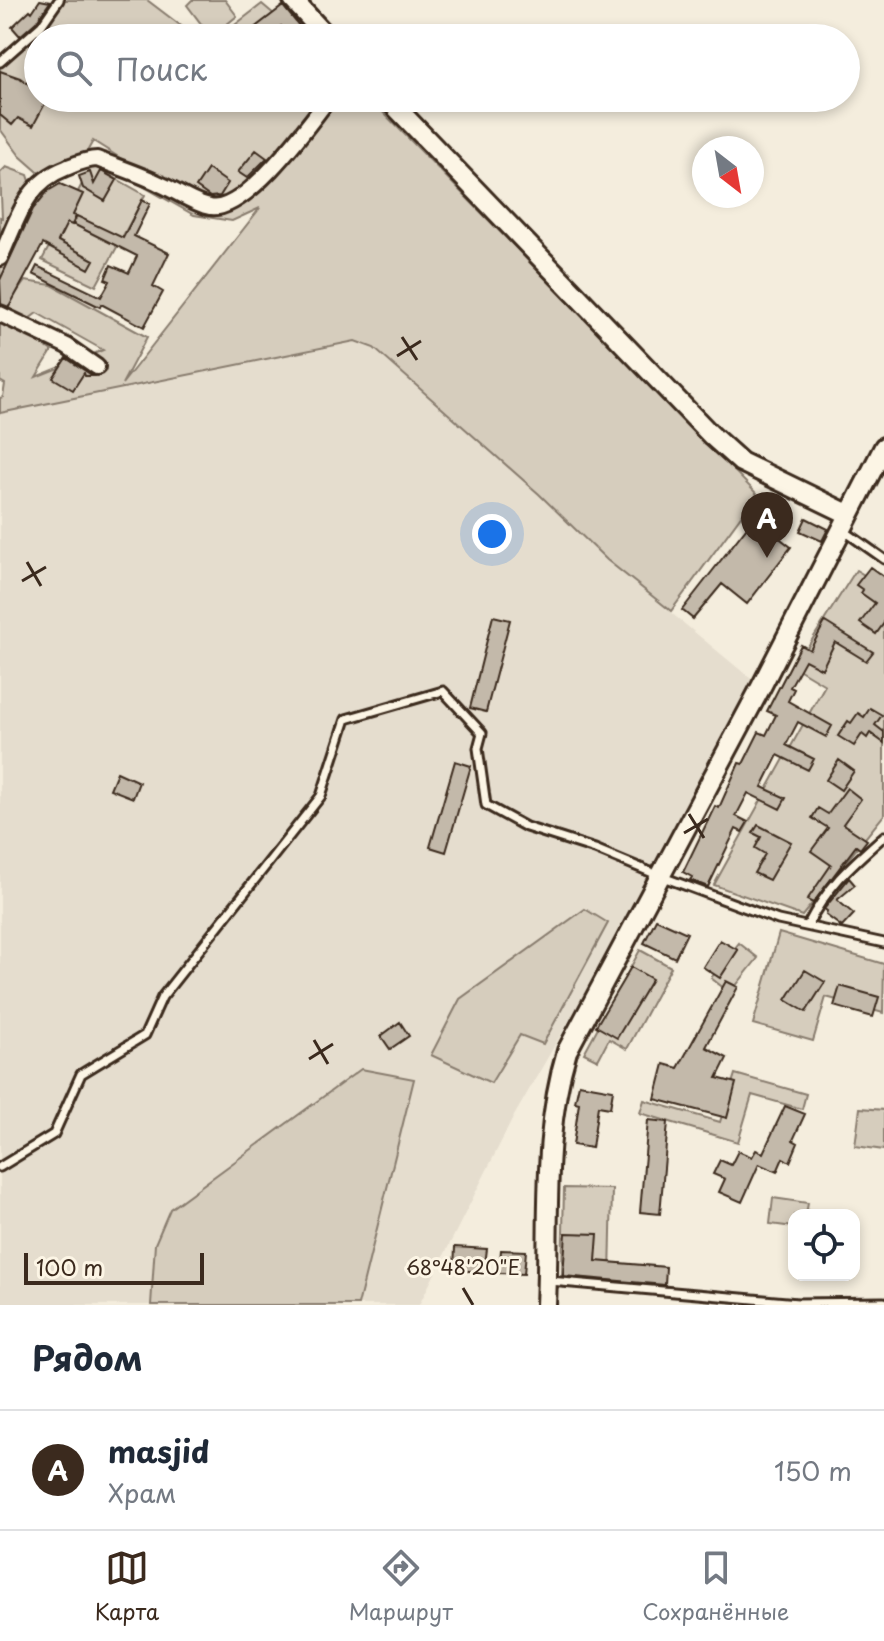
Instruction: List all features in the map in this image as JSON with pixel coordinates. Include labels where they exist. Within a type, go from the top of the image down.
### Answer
[{"type":"street","points":[[293,0],[315,24]]},
{"type":"street","points":[[0,258],[31,191],[55,172],[97,159],[211,208],[222,206],[257,184],[318,112]]},
{"type":"street","points":[[400,112],[711,435],[741,462],[844,522]]},
{"type":"street","points":[[0,314],[67,346],[97,367]]},
{"type":"street","points":[[546,1305],[548,1149],[561,1071],[577,1027],[761,687],[884,447]]},
{"type":"lane","points":[[42,24],[59,0]]},
{"type":"lane","points":[[0,62],[24,41]]},
{"type":"lane","points":[[844,522],[884,559]]},
{"type":"lane","points":[[0,1167],[54,1134],[81,1074],[145,1035],[162,997],[321,796],[346,719],[443,691],[482,733],[478,748],[486,805],[526,827],[595,849],[778,920],[884,943]]},
{"type":"lane","points":[[807,926],[818,904],[839,876],[884,836]]},
{"type":"lane","points":[[547,1281],[810,1304],[884,1302]]},
{"type":"shaded area","points":[[64,0],[147,0],[179,24],[45,24]]},
{"type":"shaded area","points":[[192,0],[225,0],[237,16],[227,24],[201,24],[187,5]]},
{"type":"shaded area","points":[[262,4],[286,24],[236,24]]},
{"type":"shaded area","points":[[24,45],[24,112],[383,112],[757,494],[671,611],[607,560],[539,494],[374,348],[355,341],[0,413],[0,398],[3,397],[5,384],[0,381],[0,316],[25,281],[52,285],[147,337],[122,384],[260,208],[232,221],[194,215],[107,166],[136,168],[93,141],[79,166],[45,178],[20,156],[0,129],[0,63]],"holes":[[[37,313],[103,350],[36,377],[52,351],[17,328]]]},
{"type":"shaded area","points":[[92,165],[145,195],[96,286],[42,260]]},
{"type":"shaded area","points":[[6,167],[28,175],[35,196],[17,255],[0,279],[0,173]]},
{"type":"shaded area","points":[[355,341],[374,348],[539,494],[607,560],[761,687],[514,1116],[419,1305],[0,1305],[0,413]]},
{"type":"shaded area","points":[[856,570],[884,587],[884,815],[802,916],[714,885],[825,685],[795,667]]},
{"type":"shaded area","points":[[585,909],[608,923],[543,1044],[520,1035],[491,1083],[431,1055],[460,999]]},
{"type":"shaded area","points":[[779,933],[884,964],[883,1013],[826,997],[813,1041],[753,1024]]},
{"type":"shaded area","points":[[739,943],[758,958],[730,993],[711,978]]},
{"type":"shaded area","points":[[640,950],[671,967],[627,1049],[609,1039],[598,1060],[584,1053]]},
{"type":"shaded area","points":[[361,1069],[414,1079],[358,1305],[151,1305],[155,1244],[170,1209]]},
{"type":"shaded area","points":[[735,1074],[806,1094],[802,1109],[752,1095],[738,1142],[640,1113],[644,1100],[720,1122]]},
{"type":"shaded area","points":[[860,1108],[884,1110],[884,1150],[855,1146]]},
{"type":"shaded area","points":[[564,1188],[612,1189],[610,1277],[562,1276]]},
{"type":"shaded area","points":[[773,1198],[808,1203],[807,1209],[788,1209],[788,1226],[770,1224]]},
{"type":"building","points":[[40,0],[50,2],[34,24],[24,24],[24,32],[20,36],[12,27],[30,10],[32,12]]},
{"type":"building","points":[[283,6],[298,24],[259,24]]},
{"type":"building","points":[[0,71],[24,81],[24,112],[40,112],[33,126],[18,118],[12,125],[0,115]]},
{"type":"building","points":[[256,150],[267,158],[247,178],[238,172]]},
{"type":"building","points":[[208,169],[228,183],[220,196],[210,197],[196,187]]},
{"type":"building","points":[[101,171],[117,180],[105,201],[83,188],[79,176],[90,172],[94,184]]},
{"type":"building","points":[[60,184],[83,194],[73,215],[76,216],[72,225],[67,223],[58,241],[94,260],[89,269],[43,244],[9,307],[1,304],[0,280],[33,209],[48,191]]},
{"type":"building","points":[[142,200],[150,204],[134,236],[169,253],[153,286],[163,292],[144,327],[33,274],[37,266],[101,297],[110,281],[105,279],[111,265],[129,273],[137,256],[73,224],[77,216],[123,238]]},
{"type":"building","points":[[66,358],[93,376],[85,376],[84,373],[73,390],[53,378]]},
{"type":"building","points":[[754,518],[791,547],[747,604],[722,584],[693,619],[682,610]]},
{"type":"building","points":[[806,518],[828,529],[822,541],[800,531]]},
{"type":"building","points":[[870,567],[884,577],[884,623],[876,634],[860,623],[875,603],[856,585]]},
{"type":"building","points":[[493,616],[510,620],[486,712],[470,708]]},
{"type":"building","points":[[825,622],[873,652],[866,661],[835,642],[822,669],[805,660],[790,687],[794,689],[788,701],[832,726],[826,737],[798,722],[786,745],[814,759],[808,770],[778,755],[762,787],[786,798],[780,809],[748,793],[736,816],[748,822],[742,832],[736,829],[708,887],[690,880],[692,877],[683,872],[715,806],[719,808],[739,763],[743,764],[759,732],[766,735],[776,715],[767,711],[801,645],[810,650]]},
{"type":"building","points":[[870,708],[882,715],[875,725],[884,732],[884,743],[870,733],[867,738],[862,734],[854,746],[838,736],[848,721],[851,723],[858,713],[864,717]]},
{"type":"building","points":[[839,760],[854,771],[841,790],[826,780]]},
{"type":"building","points":[[455,761],[471,766],[446,852],[430,847]]},
{"type":"building","points":[[117,772],[139,782],[133,798],[110,789]]},
{"type":"building","points":[[847,788],[861,799],[843,824],[867,840],[860,849],[856,846],[813,903],[807,900],[831,865],[811,851],[828,828],[812,818],[818,808],[828,814]]},
{"type":"building","points":[[758,825],[791,842],[769,880],[754,873],[765,854],[755,848],[761,837],[753,833]]},
{"type":"building","points":[[849,878],[855,885],[837,900],[854,914],[842,927],[826,915],[824,909]]},
{"type":"building","points":[[656,919],[687,933],[675,958],[644,943]]},
{"type":"building","points":[[720,940],[738,950],[720,978],[703,967]]},
{"type":"building","points":[[631,967],[652,979],[617,1038],[596,1026]]},
{"type":"building","points":[[805,970],[825,982],[806,1012],[786,1000]]},
{"type":"building","points":[[726,981],[738,987],[706,1047],[727,1058],[717,1078],[736,1083],[727,1118],[655,1099],[664,1064],[678,1068]]},
{"type":"building","points":[[840,986],[879,997],[873,1017],[834,1006]]},
{"type":"building","points":[[400,1022],[409,1036],[390,1049],[381,1036]]},
{"type":"building","points":[[579,1084],[613,1090],[610,1108],[598,1106],[592,1148],[573,1145]]},
{"type":"building","points":[[785,1106],[805,1114],[793,1140],[798,1143],[790,1162],[783,1158],[777,1172],[759,1164],[742,1202],[719,1192],[725,1179],[713,1174],[720,1160],[731,1165],[738,1151],[752,1157],[756,1150],[763,1153]]},
{"type":"building","points":[[648,1120],[668,1122],[660,1214],[640,1212]]},
{"type":"building","points":[[566,1233],[598,1234],[596,1261],[666,1267],[665,1285],[563,1276]]},
{"type":"building","points":[[455,1247],[487,1249],[484,1272],[454,1270]]},
{"type":"building","points":[[501,1250],[526,1251],[524,1274],[499,1273]]},
{"type":"place","name":"masjid","points":[[767,558]]}]
